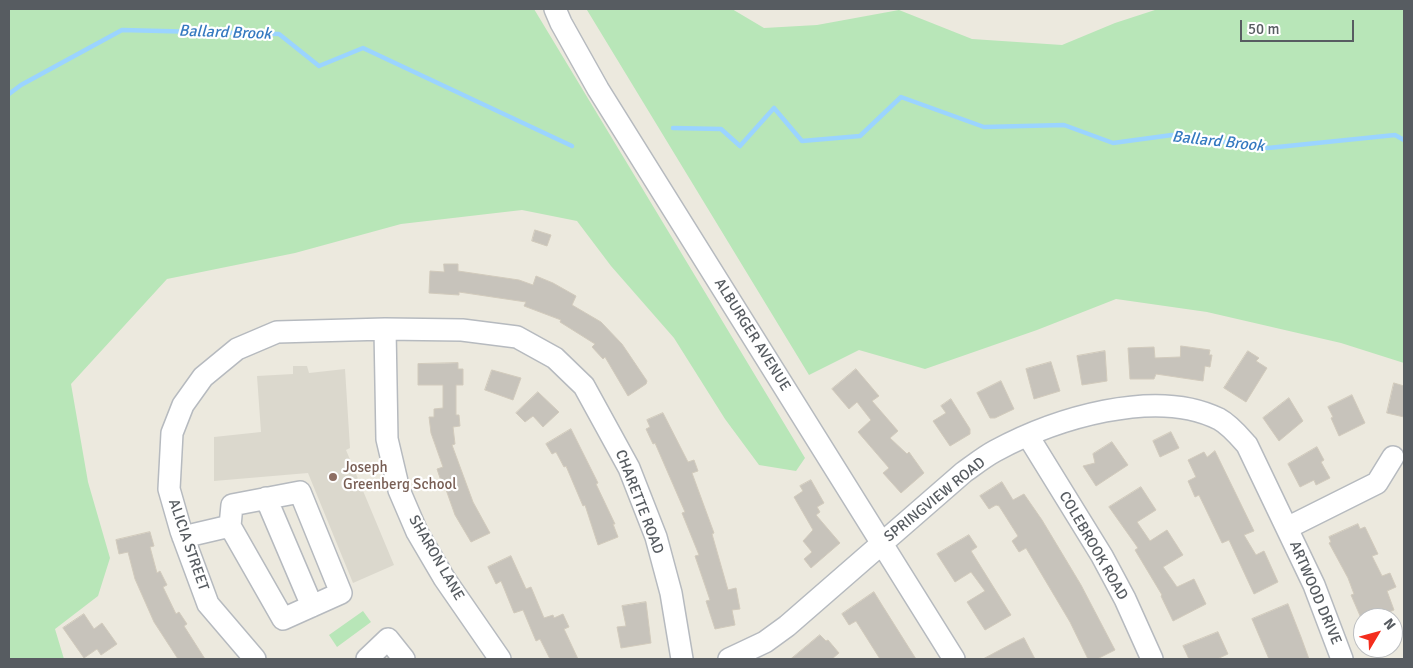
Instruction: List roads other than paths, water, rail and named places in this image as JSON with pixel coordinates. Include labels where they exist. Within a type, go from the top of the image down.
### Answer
[{"type":"street","name":"ALBURGER AVENUE","points":[[555,9],[561,24],[598,89],[883,542],[954,659]]},
{"type":"street","name":"ALICIA STREET","points":[[255,659],[208,604],[183,537],[169,489],[172,433],[183,405],[203,377],[237,349],[277,332],[385,329]]},
{"type":"street","name":"SHARON LANE","points":[[385,329],[387,439],[399,490],[417,532],[444,578],[500,659]]},
{"type":"street","name":"CHARETTE ROAD","points":[[385,329],[462,330],[516,338],[555,358],[584,386],[629,468],[656,537],[671,593],[682,659]]},
{"type":"street","name":"SPRINGVIEW ROAD","points":[[729,659],[765,642],[787,626],[964,472],[995,451],[1028,436],[1082,417],[1132,408],[1158,406],[1191,410],[1220,420],[1235,432],[1246,446],[1287,528]]},
{"type":"street","name":"COLEBROOK ROAD","points":[[1028,436],[1102,556],[1125,599],[1152,659]]},
{"type":"street","points":[[1287,528],[1377,483],[1393,457]]},
{"type":"street","points":[[300,492],[341,593],[283,619],[230,526],[232,505],[266,498],[300,492]]},
{"type":"street","points":[[266,498],[312,606]]},
{"type":"street","points":[[183,537],[230,526]]},
{"type":"street","name":"ARTWOOD DRIVE","points":[[1287,528],[1314,585],[1342,659]]},
{"type":"street","points":[[367,659],[388,639],[404,659]]},
{"type":"waterway","name":"Ballard Brook","points":[[9,94],[21,85],[122,30],[279,34],[319,66],[363,48],[572,146]]},
{"type":"waterway","name":"Ballard Brook","points":[[673,128],[721,129],[740,146],[774,108],[802,141],[860,136],[901,97],[984,127],[1064,125],[1113,143],[1172,135],[1268,148],[1395,135],[1404,140]]},
{"type":"place","name":"Joseph Greenberg School","points":[[333,477]]}]
